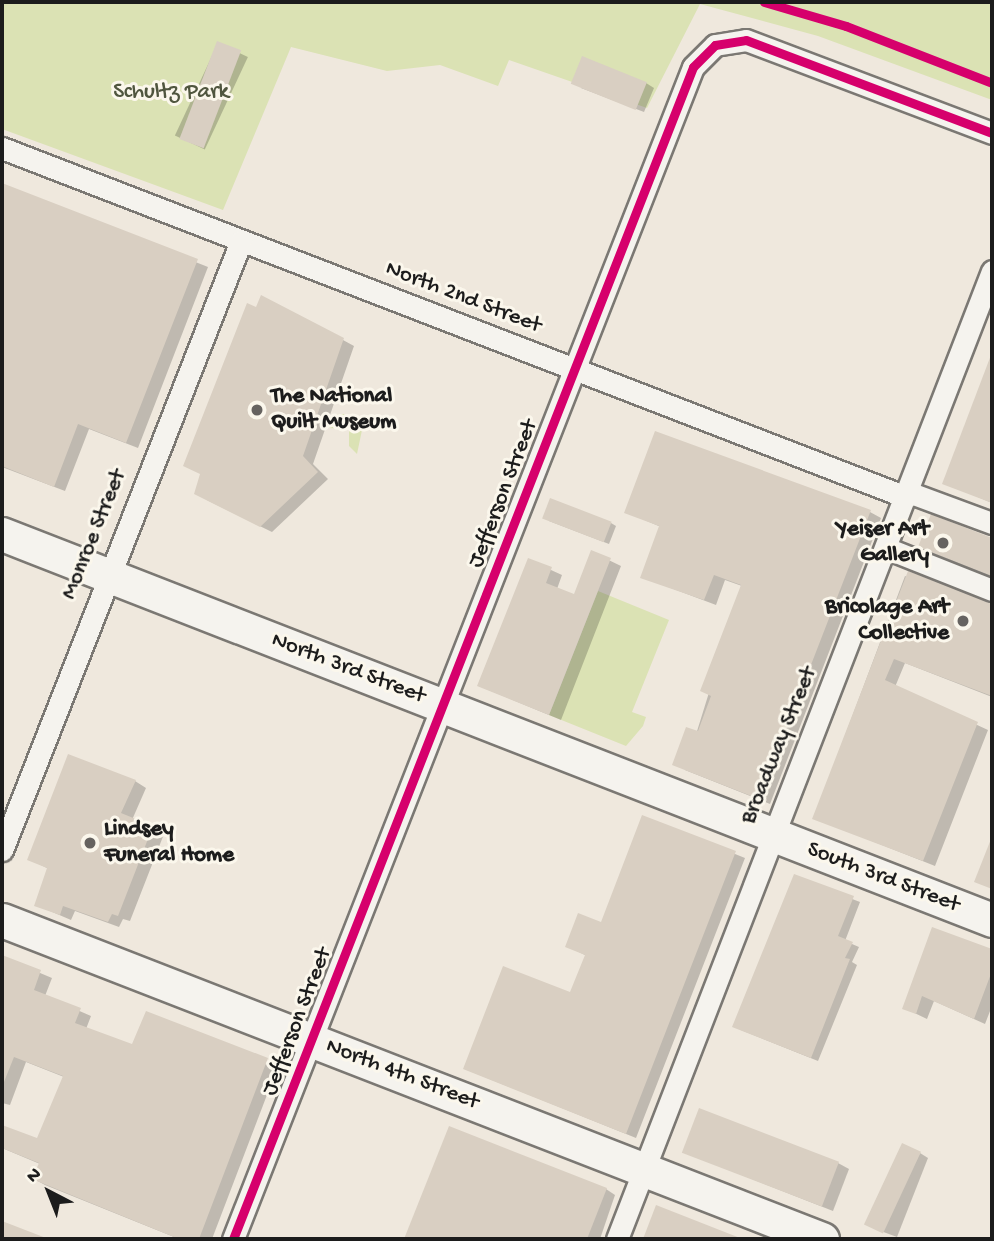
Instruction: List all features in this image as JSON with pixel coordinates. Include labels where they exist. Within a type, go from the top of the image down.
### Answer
[{"type":"main road","name":"North 3rd Street","points":[[2,534],[774,835]]},
{"type":"main road","name":"South 3rd Street","points":[[774,835],[992,920]]},
{"type":"main road","name":"North 4th Street","points":[[2,920],[822,1239]]},
{"type":"street","name":"Jefferson Street","points":[[233,1239],[693,67],[715,46],[746,40],[774,47],[992,133]]},
{"type":"street","name":"North 2nd Street","points":[[2,148],[573,369],[907,494],[992,523]]},
{"type":"street","name":"Monroe Street","points":[[2,850],[106,575],[241,241]]},
{"type":"street","name":"Broadway Street","points":[[617,1239],[887,548],[992,271]]},
{"type":"street","points":[[887,548],[992,590]]},
{"type":"green space","name":"Schultz Park","points":[[2,2],[992,2],[992,100],[818,36],[700,4],[647,108],[509,60],[498,86],[440,65],[387,71],[291,47],[223,210],[2,129]]},
{"type":"green space","points":[[344,414],[362,430],[357,454],[349,446],[349,429],[329,428],[335,415]]},
{"type":"green space","points":[[598,591],[669,620],[632,712],[646,717],[643,726],[626,746],[549,715]]},
{"type":"building","points":[[217,41],[241,50],[204,148],[179,139]]},
{"type":"building","points":[[582,56],[647,82],[636,110],[571,84]]},
{"type":"building","points":[[2,183],[198,259],[126,443],[78,424],[54,487],[2,466]]},
{"type":"building","name":"The National Quilt Museum","points":[[261,295],[344,338],[303,456],[318,472],[260,527],[194,494],[200,474],[183,466],[247,303],[256,307]]},
{"type":"building","points":[[992,355],[992,503],[942,484]]},
{"type":"building","points":[[655,431],[871,510],[759,799],[672,765],[686,727],[698,731],[711,696],[700,691],[741,585],[714,575],[704,600],[640,578],[659,526],[624,513]]},
{"type":"building","points":[[550,498],[612,522],[604,542],[542,519]]},
{"type":"building","points":[[931,514],[992,538],[992,576],[918,547]]},
{"type":"building","points":[[591,550],[611,558],[549,715],[477,686],[528,558],[552,567],[546,583],[574,594]]},
{"type":"building","points":[[908,571],[992,603],[992,696],[894,659],[885,680],[978,722],[923,861],[812,819]]},
{"type":"building","name":"Lindsey Funeral Home","points":[[68,754],[136,780],[121,813],[153,826],[118,916],[112,914],[108,922],[63,906],[60,915],[34,906],[47,868],[27,860]]},
{"type":"building","points":[[642,815],[736,851],[626,1134],[463,1069],[503,966],[570,992],[585,955],[565,947],[578,913],[601,922]]},
{"type":"building","points":[[992,839],[992,889],[974,882]]},
{"type":"building","points":[[794,874],[854,896],[838,936],[853,942],[845,958],[850,959],[811,1058],[732,1027]]},
{"type":"building","points":[[932,927],[992,949],[992,971],[974,1019],[922,996],[916,1014],[902,1009]]},
{"type":"building","points":[[2,955],[41,970],[34,990],[81,1008],[75,1023],[132,1044],[146,1011],[268,1058],[199,1239],[179,1239],[32,1179],[39,1163],[2,1148],[2,1125],[37,1138],[63,1076],[14,1057],[2,1087]]},
{"type":"building","points":[[699,1108],[839,1162],[822,1207],[682,1153]]},
{"type":"building","points":[[449,1126],[607,1188],[587,1239],[404,1239]]},
{"type":"building","points":[[902,1143],[921,1152],[883,1233],[864,1225]]},
{"type":"building","points":[[656,1205],[740,1238],[740,1239],[643,1239]]},
{"type":"building","points":[[2,1221],[46,1238],[46,1239],[2,1239]]},
{"type":"cycle path","points":[[764,2],[846,26],[992,83]]},
{"type":"cycle path","points":[[233,1239],[693,67],[715,45],[746,40],[992,133]]},
{"type":"place","name":"The National Quilt Museum","points":[[257,410]]},
{"type":"place","name":"Yeiser Art Gallery","points":[[943,543]]},
{"type":"place","name":"Bricolage Art Collective","points":[[963,621]]},
{"type":"place","name":"Lindsey Funeral Home","points":[[90,843]]}]
